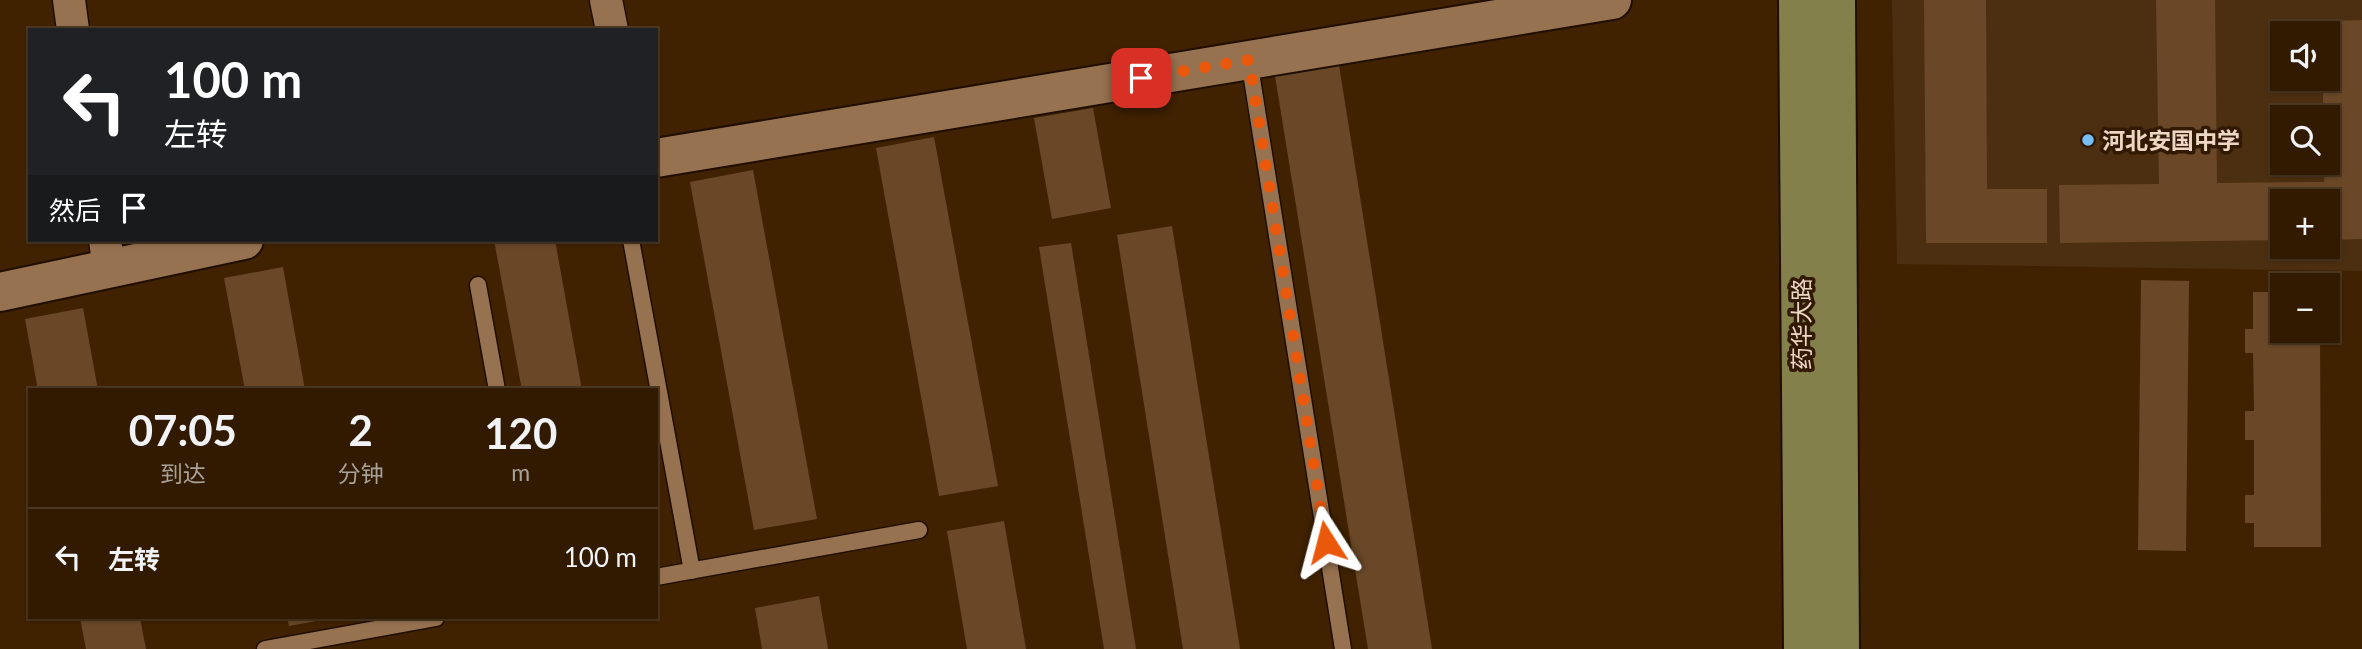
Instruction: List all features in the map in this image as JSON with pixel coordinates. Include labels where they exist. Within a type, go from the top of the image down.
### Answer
[{"type":"main road","name":"药华大路","points":[[1798,0],[1803,649]]},
{"type":"main road","name":"药华大路","points":[[1836,0],[1840,649]]},
{"type":"street","points":[[69,0],[73,28]]},
{"type":"street","points":[[606,0],[612,28]]},
{"type":"street","points":[[658,158],[1612,0]]},
{"type":"street","points":[[0,292],[107,254],[224,242]]},
{"type":"lane","points":[[1249,60],[1343,649]]},
{"type":"lane","points":[[631,242],[692,571]]},
{"type":"lane","points":[[478,285],[497,388]]},
{"type":"lane","points":[[658,578],[919,530]]},
{"type":"lane","points":[[265,649],[430,619]]},
{"type":"shaded area","name":"河北安国中学","points":[[1892,0],[2362,0],[2362,271],[1897,264]]},
{"type":"building","points":[[1924,0],[1986,0],[1987,189],[2047,189],[2047,243],[1926,243]]},
{"type":"building","points":[[2156,0],[2215,0],[2217,183],[2324,182],[2324,175],[2340,175],[2340,105],[2323,105],[2323,91],[2340,91],[2340,21],[2322,21],[2362,20],[2362,239],[2340,240],[2340,189],[2270,189],[2270,240],[2060,243],[2059,185],[2159,184]]},
{"type":"building","points":[[1339,65],[1432,649],[1368,649],[1275,76]]},
{"type":"building","points":[[1093,108],[1111,208],[1052,219],[1034,118]]},
{"type":"building","points":[[934,137],[998,486],[939,496],[876,148]]},
{"type":"building","points":[[753,170],[817,519],[754,530],[690,182]]},
{"type":"building","points":[[1172,226],[1240,649],[1183,649],[1117,235]]},
{"type":"building","points":[[494,242],[555,242],[582,388],[522,388]]},
{"type":"building","points":[[1071,243],[1136,649],[1104,649],[1039,247]]},
{"type":"building","points":[[283,267],[305,388],[245,388],[224,278]]},
{"type":"building","points":[[2141,280],[2189,281],[2186,551],[2138,550]]},
{"type":"building","points":[[2253,292],[2270,292],[2270,343],[2320,343],[2321,547],[2254,547],[2254,523],[2245,523],[2245,495],[2254,495],[2254,440],[2245,440],[2245,411],[2254,411],[2253,353],[2245,353],[2245,329],[2253,329]]},
{"type":"building","points":[[83,308],[98,388],[38,388],[25,319]]},
{"type":"building","points":[[1004,521],[1026,649],[967,649],[947,531]]},
{"type":"building","points":[[819,596],[828,649],[762,649],[755,608]]},
{"type":"building","points":[[80,619],[140,619],[146,649],[86,649]]},
{"type":"building","points":[[287,619],[328,619],[289,626]]},
{"type":"place","name":"河北安国中学","points":[[2088,140]]},
{"type":"route","points":[[1141,78],[1249,60],[1326,542]]}]
